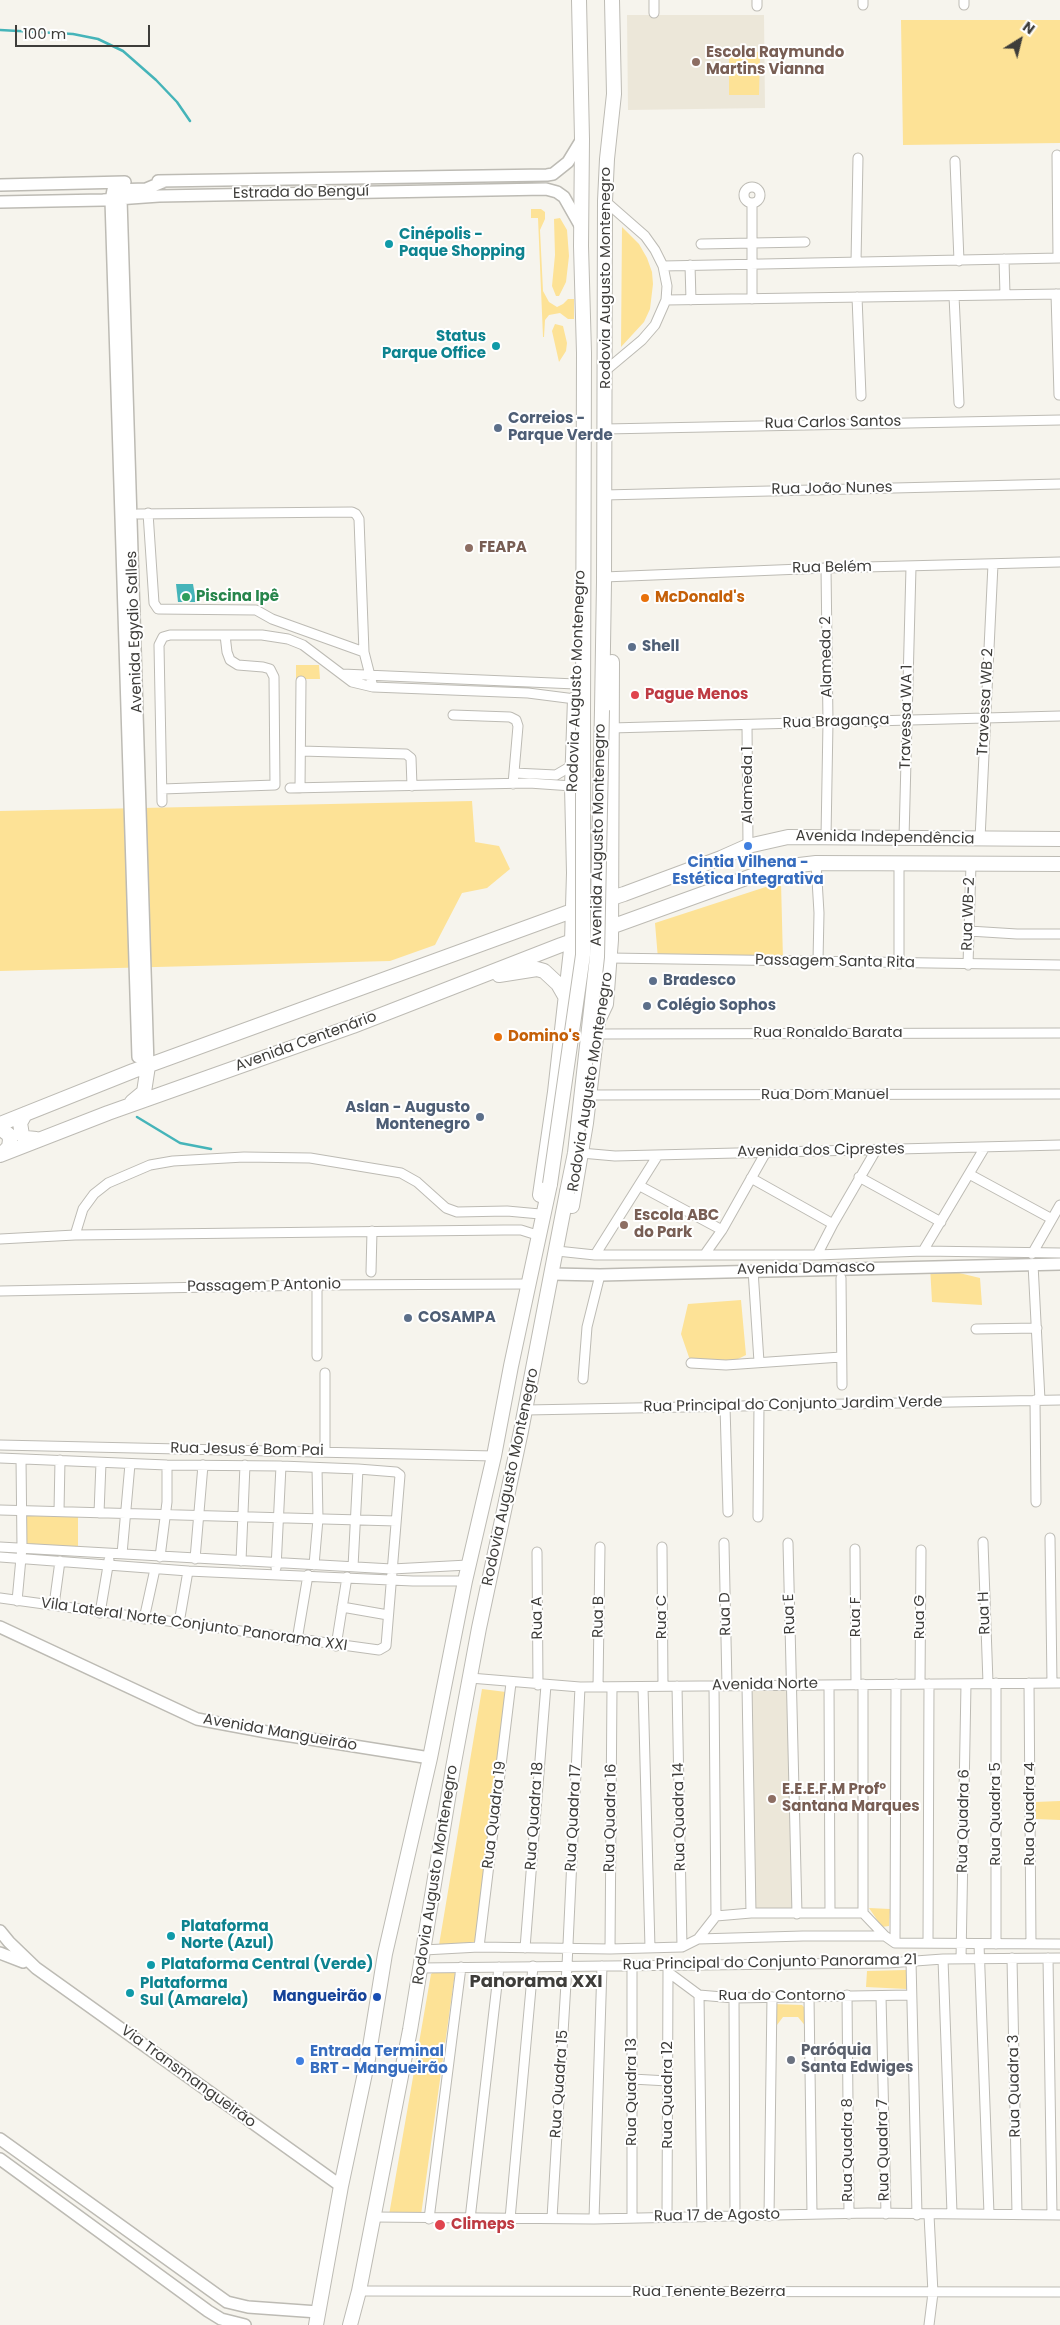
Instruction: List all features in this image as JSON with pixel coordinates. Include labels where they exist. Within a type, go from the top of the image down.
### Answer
[{"type":"main road","name":"Rodovia Augusto Montenegro","points":[[350,2325],[374,2217],[424,1950],[453,1768],[470,1678],[526,1410],[559,1235],[569,1221],[590,1096],[597,1028],[606,1004],[612,898],[611,586],[604,580],[604,495],[607,159],[614,94],[612,0]]},
{"type":"main road","name":"Rodovia Augusto Montenegro","points":[[317,2318],[341,2186],[365,2075],[385,1954],[430,1758],[468,1566],[494,1456],[528,1284],[540,1236],[542,1215],[540,1196],[555,1092],[572,941],[574,872],[572,786],[577,621],[582,609],[582,140],[577,3]]},
{"type":"main road","name":"Avenida Augusto Montenegro","points":[[559,1235],[575,1152],[597,957],[604,580]]},
{"type":"main road","name":"Avenida Augusto Montenegro","points":[[542,1215],[550,1184],[583,955],[582,609]]},
{"type":"main road","name":"Avenida Independência","points":[[572,911],[721,858],[748,846],[788,837],[1060,839]]},
{"type":"main road","points":[[574,872],[578,887],[584,891],[596,890],[606,882],[611,862]]},
{"type":"main road","name":"Avenida Independência","points":[[611,928],[765,870],[816,863],[1060,864]]},
{"type":"main road","points":[[546,921],[573,889]]},
{"type":"main road","name":"Avenida Centenário","points":[[0,1124],[133,1071],[143,1062],[572,911]]},
{"type":"main road","name":"Avenida Centenário","points":[[1,1154],[108,1113],[353,1026],[572,941],[611,928]]},
{"type":"main road","points":[[567,992],[576,955],[580,948],[584,945],[598,945],[605,955],[597,1028]]},
{"type":"main road","points":[[484,976],[537,969],[551,976],[567,992]]},
{"type":"main road","points":[[108,1113],[140,1098],[144,1092],[143,1062]]},
{"type":"main road","points":[[25,1114],[20,1123],[22,1135],[36,1140]]},
{"type":"main road","points":[[0,1128],[9,1135],[10,1140],[10,1146],[1,1154]]},
{"type":"street","points":[[654,0],[654,13]]},
{"type":"street","points":[[582,140],[568,162],[555,172],[560,182],[557,192],[569,204],[582,228]]},
{"type":"street","points":[[663,266],[1059,258],[1057,155]]},
{"type":"street","points":[[856,262],[858,158]]},
{"type":"street","points":[[955,161],[958,261]]},
{"type":"street","name":"Estrada do Benguí","points":[[0,185],[546,175],[555,172]]},
{"type":"street","points":[[116,199],[113,190],[146,189],[164,181]]},
{"type":"street","points":[[264,181],[265,194]]},
{"type":"street","name":"Estrada do Benguí","points":[[0,202],[265,194],[531,189],[557,192]]},
{"type":"street","name":"Avenida Egydio Salles","points":[[116,199],[143,1062]]},
{"type":"street","points":[[605,371],[642,340],[655,325],[666,300],[667,286],[663,266],[655,250],[644,236],[606,201]]},
{"type":"street","points":[[752,204],[752,299]]},
{"type":"street","points":[[701,244],[805,242]]},
{"type":"street","points":[[1004,260],[1005,295]]},
{"type":"street","points":[[690,265],[691,300]]},
{"type":"street","points":[[666,300],[1058,294],[1059,395]]},
{"type":"street","points":[[954,296],[959,403]]},
{"type":"street","points":[[857,297],[861,396]]},
{"type":"street","name":"Rua Carlos Santos","points":[[605,428],[1060,420]]},
{"type":"street","name":"Rua João Nunes","points":[[604,495],[1060,484]]},
{"type":"street","points":[[138,514],[352,512],[356,514],[359,519],[364,652],[372,687]]},
{"type":"street","points":[[148,514],[154,603],[158,609],[256,610],[272,619],[364,652]]},
{"type":"street","name":"Rua Belém","points":[[604,580],[826,568],[1060,562]]},
{"type":"street","name":"Travessa WB 2","points":[[980,839],[992,564]]},
{"type":"street","name":"Travessa WA 1","points":[[904,838],[911,567]]},
{"type":"street","name":"Alameda 2","points":[[826,568],[828,722],[826,837]]},
{"type":"street","points":[[162,802],[159,645],[163,637],[170,635],[262,635],[288,639],[303,645],[352,682],[372,687],[528,693],[575,700]]},
{"type":"street","points":[[162,789],[275,785],[274,677],[270,669],[263,666],[238,665],[230,660],[226,652],[225,636]]},
{"type":"street","points":[[342,674],[576,684]]},
{"type":"street","points":[[300,788],[301,681]]},
{"type":"street","points":[[453,715],[510,717],[516,720],[518,726],[513,784]]},
{"type":"street","name":"Rua Bragança","points":[[611,728],[1060,716]]},
{"type":"street","name":"Alameda 1","points":[[748,725],[748,846]]},
{"type":"street","points":[[300,751],[406,754],[411,758],[412,786]]},
{"type":"street","points":[[514,773],[556,776],[573,765]]},
{"type":"street","points":[[556,776],[556,785]]},
{"type":"street","points":[[290,788],[529,783],[572,786]]},
{"type":"street","points":[[816,863],[819,913],[818,961]]},
{"type":"street","points":[[899,863],[899,964]]},
{"type":"street","name":"Rua WB-2","points":[[968,965],[971,864]]},
{"type":"street","points":[[969,931],[1060,934]]},
{"type":"street","name":"Passagem Santa Rita","points":[[610,958],[899,964],[1060,965]]},
{"type":"street","name":"Rua Ronaldo Barata","points":[[597,1028],[1060,1033]]},
{"type":"street","name":"Rua Dom Manuel","points":[[590,1096],[1060,1094]]},
{"type":"street","name":"Avenida dos Ciprestes","points":[[581,1153],[614,1156],[1060,1145]]},
{"type":"street","points":[[923,1252],[985,1147]]},
{"type":"street","points":[[817,1255],[859,1177],[876,1150]]},
{"type":"street","points":[[705,1254],[722,1230],[766,1152]]},
{"type":"street","points":[[595,1255],[640,1186],[658,1154]]},
{"type":"street","points":[[75,1235],[83,1209],[94,1194],[108,1183],[150,1165],[173,1161],[244,1157],[310,1158],[401,1174],[417,1182],[446,1208],[457,1212],[522,1212],[542,1215]]},
{"type":"street","points":[[969,1174],[1052,1219]]},
{"type":"street","points":[[859,1177],[940,1222]]},
{"type":"street","points":[[751,1178],[833,1224]]},
{"type":"street","points":[[640,1186],[722,1230]]},
{"type":"street","points":[[1036,1502],[1038,1328],[1033,1259],[1060,1205]]},
{"type":"street","points":[[455,1230],[457,1212]]},
{"type":"street","points":[[521,1230],[522,1212]]},
{"type":"street","points":[[0,1239],[75,1235],[455,1230],[521,1230],[540,1236]]},
{"type":"street","points":[[370,1272],[372,1231]]},
{"type":"street","name":"Avenida Damasco","points":[[557,1251],[595,1255],[817,1255],[923,1252],[1033,1259],[1060,1264]]},
{"type":"street","name":"Avenida Damasco","points":[[552,1274],[600,1275],[1033,1259],[1060,1253]]},
{"type":"street","points":[[753,1270],[759,1362]]},
{"type":"street","points":[[583,1379],[587,1326],[600,1275]]},
{"type":"street","points":[[841,1278],[842,1385]]},
{"type":"street","name":"Passagem P Antonio","points":[[0,1291],[317,1285],[528,1284]]},
{"type":"street","points":[[317,1285],[317,1356]]},
{"type":"street","points":[[976,1329],[1038,1328]]},
{"type":"street","points":[[691,1363],[726,1365],[841,1356]]},
{"type":"street","points":[[325,1374],[325,1452]]},
{"type":"street","name":"Rua Principal do Conjunto Jardim Verde","points":[[526,1410],[1060,1400]]},
{"type":"street","points":[[758,1516],[759,1405]]},
{"type":"street","points":[[725,1406],[728,1512]]},
{"type":"street","name":"Rua Jesus é Bom Pai","points":[[0,1445],[494,1456]]},
{"type":"street","points":[[0,1458],[130,1464],[281,1466],[396,1472],[400,1475],[388,1615],[342,1606]]},
{"type":"street","points":[[17,1601],[22,1547],[21,1460]]},
{"type":"street","points":[[59,1511],[60,1460]]},
{"type":"street","points":[[99,1513],[100,1462]]},
{"type":"street","points":[[122,1554],[130,1464]]},
{"type":"street","points":[[160,1557],[165,1514],[167,1465]]},
{"type":"street","points":[[196,1558],[203,1465]]},
{"type":"street","points":[[241,1560],[245,1465]]},
{"type":"street","points":[[275,1575],[280,1518],[281,1466]]},
{"type":"street","points":[[314,1565],[318,1519],[317,1468]]},
{"type":"street","points":[[353,1567],[358,1469]]},
{"type":"street","points":[[0,1510],[200,1514],[396,1521]]},
{"type":"street","points":[[1050,1538],[1056,1683]]},
{"type":"street","name":"Rua H","points":[[983,1542],[992,1683]]},
{"type":"street","name":"Rua D","points":[[724,1543],[727,1686]]},
{"type":"street","name":"Rua E","points":[[788,1543],[797,1914]]},
{"type":"street","points":[[0,1547],[392,1569],[468,1566]]},
{"type":"street","name":"Rua B","points":[[598,1687],[600,1547]]},
{"type":"street","name":"Rua C","points":[[662,1547],[663,1686]]},
{"type":"street","name":"Rua F","points":[[856,1548],[863,1913]]},
{"type":"street","name":"Rua G","points":[[921,1550],[924,1684]]},
{"type":"street","points":[[100,1612],[110,1552]]},
{"type":"street","name":"Rua A","points":[[537,1552],[542,1685]]},
{"type":"street","points":[[0,1557],[188,1571],[392,1580],[465,1581]]},
{"type":"street","points":[[54,1605],[60,1562]]},
{"type":"street","points":[[144,1619],[155,1569]]},
{"type":"street","points":[[179,1623],[188,1571]]},
{"type":"street","points":[[297,1640],[308,1575]]},
{"type":"street","points":[[336,1646],[347,1577]]},
{"type":"street","name":"Vila Lateral Norte Conjunto Panorama XXI","points":[[0,1598],[375,1651],[386,1646],[388,1615]]},
{"type":"street","name":"Avenida Mangueirão","points":[[0,1627],[197,1719],[430,1758]]},
{"type":"street","name":"Avenida Norte","points":[[470,1678],[511,1683],[580,1687],[1056,1683]]},
{"type":"street","name":"Rua Quadra 19","points":[[479,1948],[511,1683]]},
{"type":"street","name":"Rua Quadra 5","points":[[992,1683],[996,1944]]},
{"type":"street","name":"Rua Quadra 4","points":[[1029,1683],[1030,1944]]},
{"type":"street","points":[[895,1943],[896,1684]]},
{"type":"street","points":[[924,1684],[928,1943]]},
{"type":"street","name":"Rua Quadra 6","points":[[962,1959],[966,1684]]},
{"type":"street","name":"Rua Quadra 18","points":[[525,1948],[542,1685]]},
{"type":"street","points":[[829,1685],[830,1912]]},
{"type":"street","name":"Rua Quadra 14","points":[[677,1686],[682,1947]]},
{"type":"street","points":[[698,1939],[716,1916],[714,1686]]},
{"type":"street","points":[[747,1686],[751,1913]]},
{"type":"street","name":"Rua Quadra 17","points":[[568,1949],[580,1687]]},
{"type":"street","name":"Rua Quadra 16","points":[[610,1949],[612,1687]]},
{"type":"street","points":[[643,1687],[650,1948]]},
{"type":"street","points":[[716,1916],[751,1913],[863,1913],[885,1936]]},
{"type":"street","name":"Via Transmangueirão","points":[[0,1931],[36,1968]]},
{"type":"street","name":"Rua Principal do Conjunto Panorama 21","points":[[424,1950],[479,1948],[650,1948],[682,1947],[698,1939],[885,1936],[895,1943],[1060,1944]]},
{"type":"street","points":[[979,1944],[989,2214]]},
{"type":"street","name":"Rua Quadra 15","points":[[552,2218],[568,1949]]},
{"type":"street","name":"Via Transmangueirão","points":[[0,1953],[13,1956],[36,1968],[341,2186]]},
{"type":"street","name":"Rua Quadra 3","points":[[1012,1958],[1017,2214]]},
{"type":"street","points":[[1048,1958],[1056,2215]]},
{"type":"street","name":"Rua Principal do Conjunto Panorama 21","points":[[420,1968],[632,1966],[668,1969],[888,1963],[943,1959],[1060,1958]]},
{"type":"street","points":[[943,1959],[952,2213]]},
{"type":"street","points":[[911,1961],[917,2215]]},
{"type":"street","points":[[510,2219],[533,1966]]},
{"type":"street","points":[[594,2219],[602,1966]]},
{"type":"street","name":"Rua Quadra 13","points":[[632,1966],[632,2218]]},
{"type":"street","points":[[429,2219],[462,1967]]},
{"type":"street","points":[[470,2218],[499,1967]]},
{"type":"street","name":"Rua do Contorno","points":[[668,1969],[699,1995],[734,1998],[911,1995]]},
{"type":"street","name":"Rua Quadra 12","points":[[667,2217],[668,1969]]},
{"type":"street","points":[[699,1995],[702,2217]]},
{"type":"street","name":"Rua Quadra 8","points":[[847,1995],[849,2214]]},
{"type":"street","name":"Rua Quadra 7","points":[[881,1996],[886,2214]]},
{"type":"street","points":[[769,2216],[772,1997]]},
{"type":"street","points":[[809,1997],[812,2214]]},
{"type":"street","points":[[734,1998],[735,2216]]},
{"type":"street","points":[[632,2079],[668,2081]]},
{"type":"street","points":[[0,2139],[227,2302],[317,2318]]},
{"type":"street","points":[[0,2159],[221,2320],[245,2325]]},
{"type":"street","name":"Rua 17 de Agosto","points":[[374,2217],[594,2219],[812,2214],[929,2215],[952,2213],[1056,2215]]},
{"type":"street","points":[[929,2215],[933,2293],[929,2325]]},
{"type":"street","name":"Rua Tenente Bezerra","points":[[359,2291],[1060,2292]]},
{"type":"shaded area","name":"Escola Raymundo Martins Vianna","points":[[627,15],[764,15],[765,108],[628,110]]},
{"type":"shaded area","points":[[901,20],[1060,20],[1060,143],[903,145]]},
{"type":"shaded area","points":[[729,51],[760,52],[759,95],[729,95]]},
{"type":"shaded area","points":[[531,209],[541,209],[545,212],[545,219],[540,230],[543,291],[549,302],[557,307],[568,299],[574,299],[574,319],[568,319],[560,313],[549,315],[545,320],[544,337],[538,218],[531,218]]},
{"type":"shaded area","points":[[560,218],[567,230],[569,256],[566,282],[559,296],[556,296],[552,286],[555,255],[554,219]]},
{"type":"shaded area","points":[[622,227],[639,244],[647,258],[652,272],[653,284],[650,309],[644,322],[621,347]]},
{"type":"shaded area","points":[[555,324],[563,326],[567,343],[566,351],[559,362],[552,331]]},
{"type":"shaded area","points":[[296,665],[319,665],[320,679],[296,679]]},
{"type":"shaded area","points":[[472,801],[475,842],[499,846],[510,869],[487,888],[462,893],[435,945],[390,961],[0,971],[0,811]]},
{"type":"shaded area","points":[[781,882],[783,960],[658,959],[655,923]]},
{"type":"shaded area","points":[[930,1266],[980,1278],[982,1305],[932,1302]]},
{"type":"shaded area","points":[[741,1300],[746,1355],[726,1365],[691,1363],[681,1334],[688,1304]]},
{"type":"shaded area","points":[[21,1510],[78,1512],[78,1551],[22,1547]]},
{"type":"shaded area","name":"E.E.E.F.M Profº Santana Marques","points":[[790,1685],[795,1911],[754,1910],[749,1688]]},
{"type":"shaded area","points":[[482,1689],[506,1692],[477,1943],[439,1945]]},
{"type":"shaded area","points":[[1060,1801],[1060,1820],[1035,1819],[1035,1802]]},
{"type":"shaded area","points":[[869,1908],[890,1909],[889,1926],[882,1927]]},
{"type":"shaded area","points":[[906,1970],[907,1989],[866,1987],[867,1971]]},
{"type":"shaded area","points":[[434,1972],[455,1973],[421,2215],[389,2215],[431,1974]]},
{"type":"shaded area","points":[[772,2004],[802,2005],[807,2010],[807,2028],[798,2017],[783,2017],[771,2033]]},
{"type":"water","name":"Piscina Ipê","points":[[176,584],[193,584],[196,602],[178,602]]},
{"type":"waterway","points":[[0,30],[73,34],[98,39],[123,51],[156,80],[177,102],[190,121]]},
{"type":"waterway","points":[[137,1117],[180,1143],[211,1149]]},
{"type":"place","name":"Escola Raymundo Martins Vianna","points":[[696,62]]},
{"type":"place","name":"Cinépolis - Paque Shopping","points":[[389,244]]},
{"type":"place","name":"Status Parque Office","points":[[496,346]]},
{"type":"place","name":"Correios - Parque Verde","points":[[498,428]]},
{"type":"place","name":"FEAPA","points":[[469,548]]},
{"type":"place","name":"Piscina Ipê","points":[[186,597]]},
{"type":"place","name":"McDonald's","points":[[645,598]]},
{"type":"place","name":"Shell","points":[[632,647]]},
{"type":"place","name":"Pague Menos","points":[[635,695]]},
{"type":"place","name":"Cintia Vilhena - Estética Integrativa","points":[[748,846]]},
{"type":"place","name":"Bradesco","points":[[653,981]]},
{"type":"place","name":"Colégio Sophos","points":[[647,1006]]},
{"type":"place","name":"Domino's","points":[[498,1037]]},
{"type":"place","name":"Aslan - Augusto Montenegro","points":[[480,1117]]},
{"type":"place","name":"Escola ABC do Park","points":[[624,1225]]},
{"type":"place","name":"COSAMPA","points":[[408,1318]]},
{"type":"place","name":"E.E.E.F.M Profº Santana Marques","points":[[772,1799]]},
{"type":"place","name":"Plataforma Norte (Azul)","points":[[171,1936]]},
{"type":"place","name":"Plataforma Central (Verde)","points":[[151,1965]]},
{"type":"place","name":"Plataforma Sul (Amarela)","points":[[130,1993]]},
{"type":"place","name":"Mangueirão","points":[[377,1997]]},
{"type":"place","name":"Paróquia Santa Edwiges","points":[[791,2060]]},
{"type":"place","name":"Entrada Terminal BRT - Mangueirão","points":[[300,2061]]},
{"type":"place","name":"Climeps","points":[[440,2225]]},
{"type":"district","name":"Panorama XXI","points":[[536,1982]]}]
